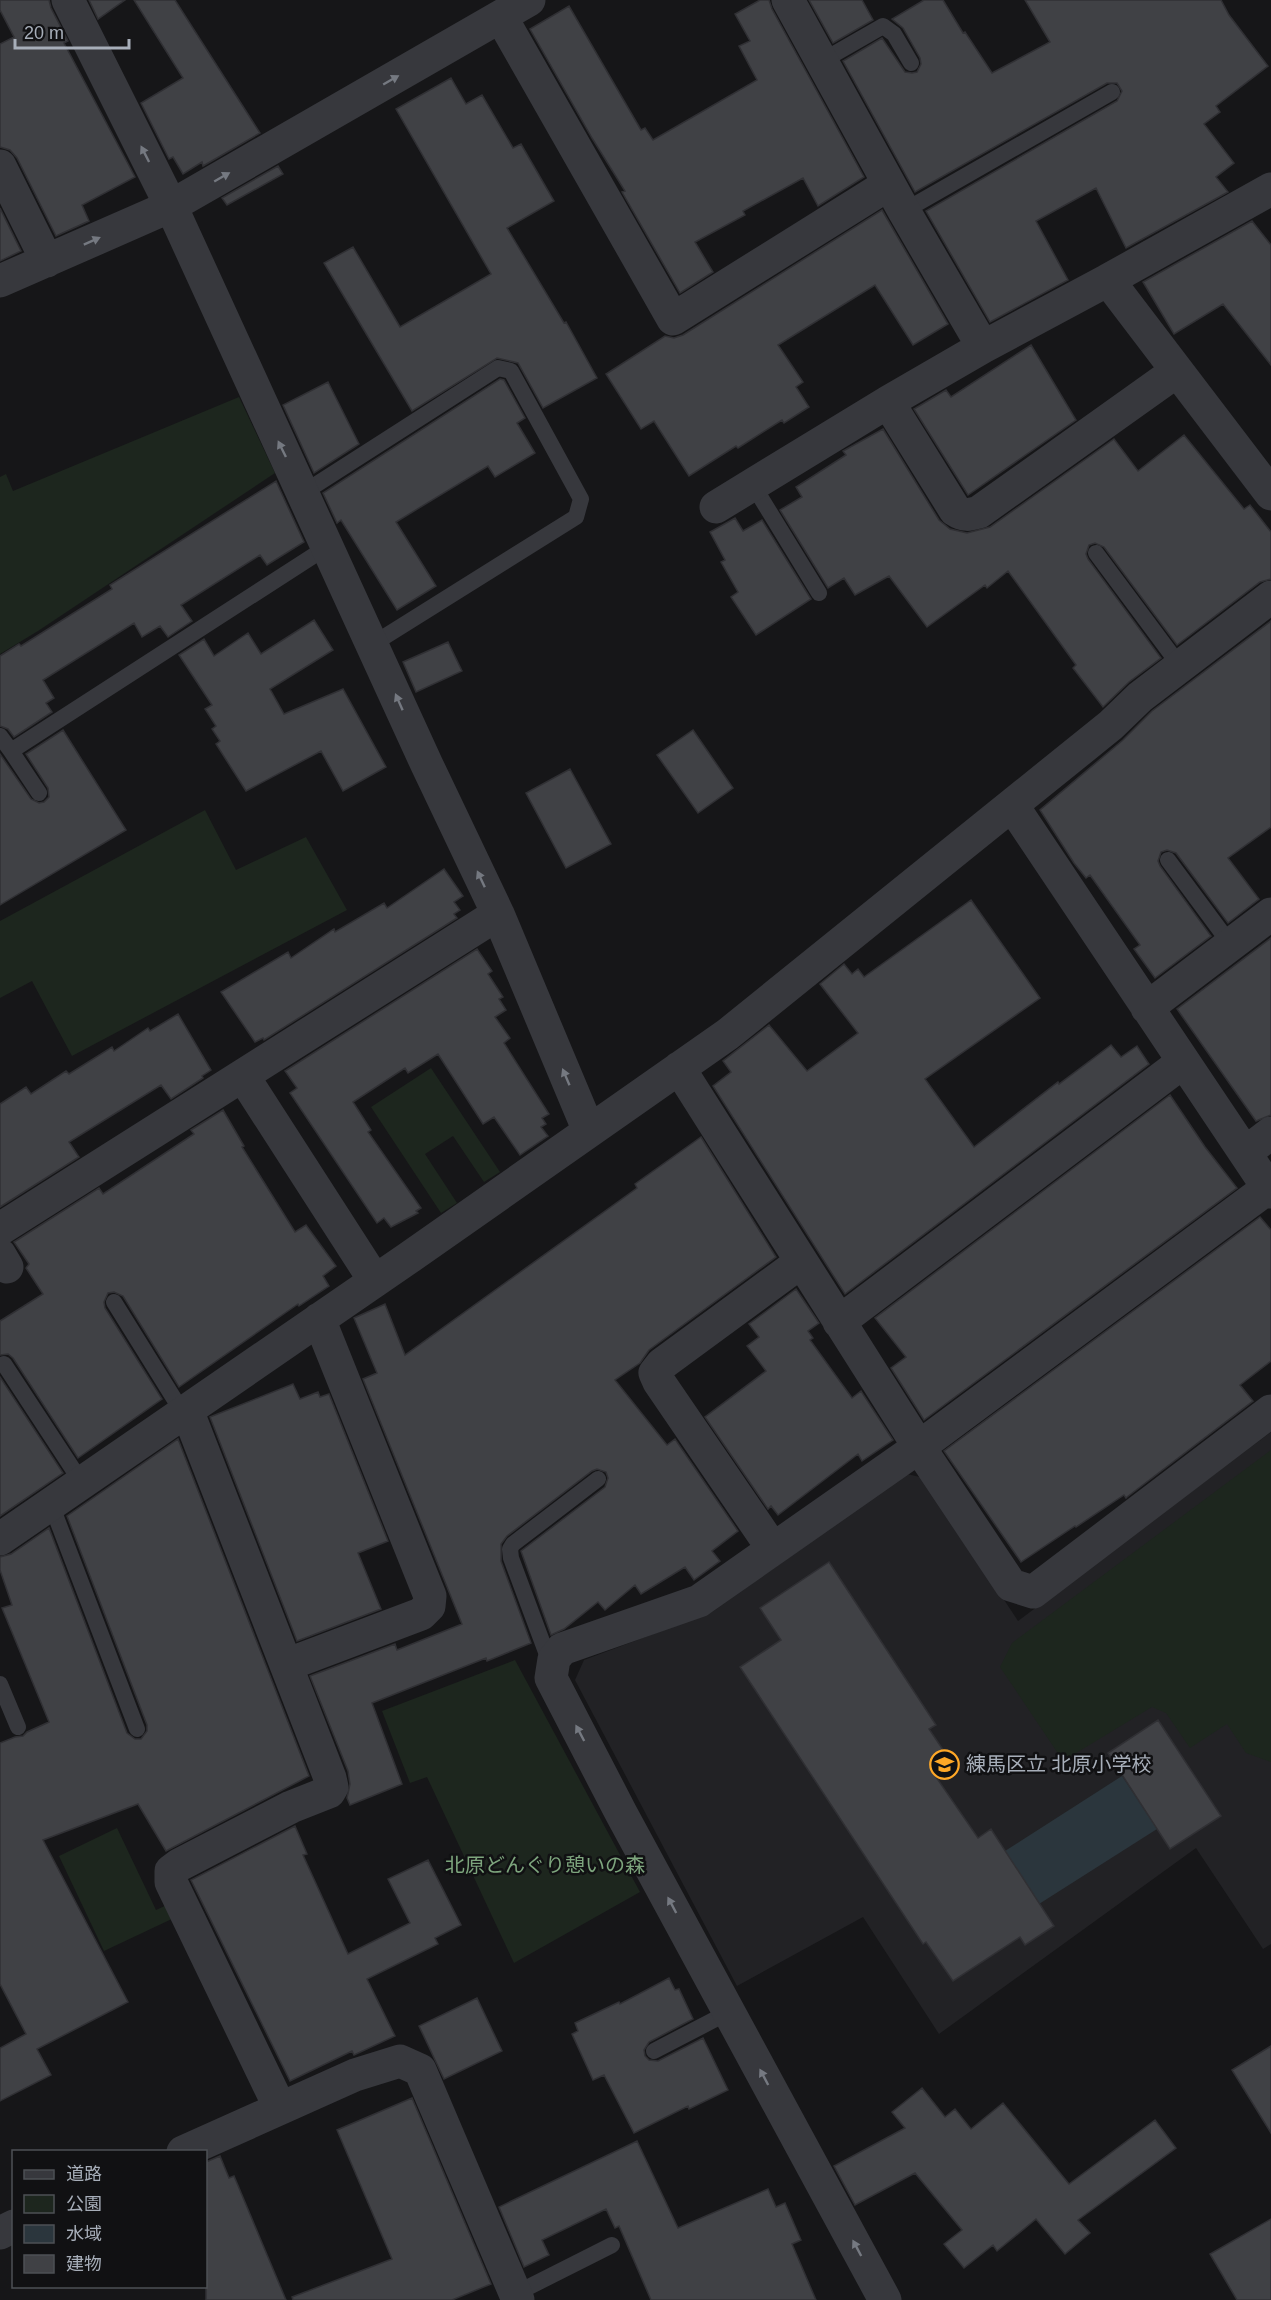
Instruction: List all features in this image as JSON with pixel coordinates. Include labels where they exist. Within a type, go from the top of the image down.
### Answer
[{"type":"street","points":[[68,0],[171,207],[498,914],[589,1131]]},
{"type":"street","points":[[0,281],[171,207],[529,0]]},
{"type":"street","points":[[788,0],[896,198],[983,347]]},
{"type":"street","points":[[501,17],[673,319],[896,198]]},
{"type":"street","points":[[0,166],[47,261]]},
{"type":"street","points":[[716,507],[983,347],[1271,189]]},
{"type":"street","points":[[1108,280],[1271,494]]},
{"type":"street","points":[[888,402],[955,510],[962,515],[970,515],[979,512],[1177,371]]},
{"type":"street","points":[[0,1539],[728,1034],[1111,725],[1140,697],[1271,597]]},
{"type":"street","points":[[885,2300],[551,1678],[554,1659],[562,1649],[699,1600],[919,1447],[1270,1190],[1012,805]]},
{"type":"street","points":[[0,1229],[498,914]]},
{"type":"street","points":[[1148,1008],[1271,914]]},
{"type":"street","points":[[839,1322],[1183,1062]]},
{"type":"street","points":[[679,1068],[919,1447],[1011,1586],[1033,1592],[1271,1411]]},
{"type":"street","points":[[243,1076],[375,1281]]},
{"type":"street","points":[[1245,1153],[1271,1133]]},
{"type":"street","points":[[773,1549],[655,1373],[662,1364],[801,1262]]},
{"type":"street","points":[[286,1665],[421,1614],[429,1606],[430,1596],[319,1319]]},
{"type":"street","points":[[185,1411],[332,1786],[329,1792],[291,1807],[171,1871],[171,1882],[280,2108]]},
{"type":"street","points":[[185,2150],[355,2075],[400,2061],[420,2070],[517,2297]]},
{"type":"lane","points":[[822,61],[884,26],[894,34],[911,63]]},
{"type":"lane","points":[[896,198],[1112,92]]},
{"type":"lane","points":[[303,493],[498,368],[511,371],[581,499],[576,517],[373,644]]},
{"type":"lane","points":[[753,485],[819,592]]},
{"type":"lane","points":[[11,751],[327,547]]},
{"type":"lane","points":[[1096,553],[1180,666]]},
{"type":"lane","points":[[0,736],[39,793]]},
{"type":"lane","points":[[1168,860],[1231,945]]},
{"type":"lane","points":[[114,1302],[185,1411]]},
{"type":"lane","points":[[4,1364],[82,1483]]},
{"type":"lane","points":[[554,1659],[546,1652],[511,1558],[510,1549],[598,1479]]},
{"type":"lane","points":[[51,1504],[137,1729]]},
{"type":"lane","points":[[0,1684],[18,1726]]},
{"type":"lane","points":[[654,2050],[729,2012]]},
{"type":"lane","points":[[517,2297],[612,2245]]},
{"type":"shaded area","name":"練馬区立 北原小学校","points":[[1271,1432],[1271,1944],[1263,1949],[1196,1848],[939,2034],[863,1917],[737,1986],[575,1680],[584,1660],[712,1612],[907,1474],[924,1478],[1018,1621]]},
{"type":"green space","points":[[239,397],[275,473],[0,654],[0,477],[6,474],[13,491]]},
{"type":"green space","points":[[205,810],[236,870],[306,837],[347,910],[72,1056],[32,981],[0,998],[0,921]]},
{"type":"green space","points":[[431,1068],[500,1172],[484,1182],[453,1136],[425,1154],[457,1203],[441,1213],[371,1107]]},
{"type":"green space","points":[[1271,1450],[1271,1762],[1246,1753],[1227,1724],[1190,1748],[1166,1713],[1152,1707],[1063,1761],[1000,1667],[1012,1643]]},
{"type":"green space","name":"北原どんぐり憩いの森","points":[[515,1660],[640,1892],[514,1963],[427,1777],[410,1783],[382,1711]]},
{"type":"green space","points":[[117,1828],[156,1910],[169,1904],[176,1917],[104,1951],[59,1856]]},
{"type":"water","points":[[1122,1776],[1157,1829],[1039,1904],[1005,1851]]},
{"type":"building","points":[[0,0],[49,0],[68,41],[64,43],[135,177],[82,205],[89,221],[56,236],[17,158],[10,150],[0,147],[0,44],[14,37],[0,10]]},
{"type":"building","points":[[89,0],[125,0],[98,19]]},
{"type":"building","points":[[134,0],[175,0],[260,133],[203,166],[202,162],[183,174],[173,157],[169,159],[141,103],[183,78]]},
{"type":"building","points":[[760,0],[769,0],[864,177],[818,206],[803,178],[743,211],[745,215],[695,242],[713,272],[680,293],[622,192],[625,191],[530,29],[569,6],[641,130],[645,128],[653,140],[757,80],[739,46],[750,41],[735,14]]},
{"type":"building","points":[[809,0],[862,0],[873,20],[833,43]]},
{"type":"building","points":[[924,0],[943,0],[992,73],[1050,42],[1025,0],[1221,0],[1229,15],[1268,66],[1216,106],[1220,112],[1204,124],[1234,163],[1216,177],[1228,192],[1126,248],[1096,188],[1036,221],[1068,280],[990,322],[926,211],[1117,101],[1122,91],[1117,83],[1107,83],[915,192],[843,61],[882,38],[905,72],[917,72],[921,64],[920,58],[903,28],[892,19]]},
{"type":"building","points":[[451,78],[466,104],[482,95],[513,148],[521,144],[554,201],[507,228],[564,323],[566,322],[597,378],[543,408],[518,363],[497,358],[412,411],[324,263],[353,247],[400,327],[491,274],[396,109]]},
{"type":"building","points":[[278,166],[283,174],[227,205],[222,198]]},
{"type":"building","points":[[0,208],[21,251],[0,261]]},
{"type":"building","points":[[882,210],[948,324],[913,345],[875,285],[778,345],[803,382],[796,387],[809,407],[784,423],[782,420],[738,448],[736,446],[689,476],[654,421],[641,429],[606,374],[665,336],[674,338],[683,335]]},
{"type":"building","points":[[1252,221],[1271,245],[1271,365],[1223,304],[1174,334],[1143,282]]},
{"type":"building","points":[[1031,345],[1076,420],[968,495],[914,409],[946,390],[951,397]]},
{"type":"building","points":[[500,379],[504,380],[525,418],[517,423],[535,453],[495,477],[488,466],[396,522],[436,586],[397,610],[341,520],[337,523],[323,493]]},
{"type":"building","points":[[328,382],[359,444],[314,473],[283,405]]},
{"type":"building","points":[[883,429],[939,520],[950,529],[967,533],[990,527],[1114,439],[1138,471],[1184,435],[1244,509],[1250,505],[1271,532],[1271,579],[1260,582],[1177,645],[1104,547],[1095,543],[1089,545],[1086,554],[1088,559],[1161,658],[1129,682],[1103,707],[1073,668],[1076,665],[1008,571],[987,588],[985,585],[927,627],[889,576],[855,595],[844,578],[828,588],[780,510],[802,497],[796,487],[846,455],[843,451]]},
{"type":"building","points":[[276,481],[304,542],[267,565],[260,555],[181,605],[192,621],[168,637],[160,626],[142,637],[134,623],[43,680],[54,698],[46,703],[52,712],[14,737],[8,729],[0,726],[0,656],[19,644],[21,646],[112,589],[110,585]]},
{"type":"building","points":[[735,518],[743,531],[762,520],[811,599],[756,635],[731,597],[738,592],[721,562],[725,560],[710,532]]},
{"type":"building","points":[[314,620],[333,650],[270,689],[284,714],[343,689],[386,767],[343,791],[321,751],[246,791],[216,744],[220,741],[212,729],[216,726],[205,709],[212,705],[179,655],[204,639],[214,656],[248,633],[261,654]]},
{"type":"building","points":[[1271,621],[1271,827],[1228,858],[1259,899],[1228,923],[1176,853],[1167,850],[1161,852],[1158,861],[1160,866],[1211,936],[1155,978],[1134,949],[1140,945],[1090,875],[1086,878],[1074,863],[1040,810],[1123,740],[1152,711]]},
{"type":"building","points":[[448,642],[462,671],[416,692],[403,662]]},
{"type":"building","points":[[63,730],[126,830],[0,905],[0,754],[31,799],[39,803],[44,802],[49,797],[48,788],[26,754]]},
{"type":"building","points":[[693,730],[733,788],[698,813],[657,755]]},
{"type":"building","points":[[570,769],[611,844],[566,868],[526,793]]},
{"type":"building","points":[[444,869],[463,896],[454,902],[460,910],[454,914],[457,918],[264,1040],[263,1038],[255,1042],[221,992],[288,952],[291,958],[334,929],[335,932],[384,903],[387,908]]},
{"type":"building","points":[[971,900],[1040,998],[925,1079],[974,1147],[1058,1082],[1059,1084],[1111,1045],[1121,1057],[1137,1046],[1149,1064],[845,1294],[713,1086],[731,1072],[723,1061],[769,1025],[807,1071],[858,1033],[820,984],[844,964],[852,974],[858,969],[864,977]]},
{"type":"building","points":[[1271,938],[1271,1115],[1256,1121],[1177,1009]]},
{"type":"building","points":[[477,949],[492,971],[488,974],[503,997],[499,999],[506,1010],[495,1017],[510,1038],[504,1043],[549,1114],[542,1118],[546,1124],[541,1127],[548,1136],[520,1155],[494,1117],[483,1124],[438,1054],[408,1073],[405,1068],[353,1102],[371,1130],[368,1132],[421,1208],[416,1211],[418,1213],[391,1227],[384,1218],[377,1223],[290,1093],[297,1088],[285,1071]]},
{"type":"building","points":[[178,1014],[211,1070],[171,1099],[161,1085],[69,1142],[79,1157],[0,1207],[0,1104],[26,1087],[31,1094],[66,1071],[69,1074],[112,1047],[114,1051],[148,1028],[150,1031]]},
{"type":"building","points":[[1170,1095],[1205,1147],[1237,1188],[924,1420],[891,1368],[906,1357],[875,1318]]},
{"type":"building","points":[[223,1110],[244,1146],[242,1147],[295,1232],[306,1225],[336,1266],[323,1276],[329,1286],[299,1306],[298,1304],[179,1387],[123,1296],[114,1292],[108,1293],[104,1302],[105,1308],[162,1399],[78,1458],[13,1358],[8,1354],[0,1355],[0,1321],[43,1294],[26,1268],[29,1264],[14,1242],[99,1188],[103,1194],[194,1134],[191,1130]]},
{"type":"building","points":[[701,1137],[776,1257],[649,1350],[640,1363],[615,1380],[667,1445],[675,1439],[738,1531],[712,1551],[720,1561],[694,1580],[685,1567],[641,1594],[635,1585],[605,1610],[598,1602],[564,1629],[551,1635],[521,1551],[605,1487],[608,1478],[606,1472],[597,1469],[592,1471],[507,1536],[501,1544],[501,1561],[531,1643],[487,1661],[486,1658],[372,1703],[402,1784],[350,1805],[347,1798],[350,1784],[348,1771],[310,1676],[395,1644],[397,1650],[462,1624],[363,1379],[377,1373],[354,1318],[385,1304],[405,1355],[637,1188],[635,1184]]},
{"type":"building","points":[[1260,1217],[1271,1230],[1271,1361],[1240,1385],[1253,1401],[1126,1498],[1124,1495],[1021,1562],[944,1451]]},
{"type":"building","points":[[796,1289],[819,1323],[808,1331],[813,1338],[810,1340],[852,1398],[861,1391],[893,1440],[862,1461],[858,1454],[778,1515],[771,1506],[768,1509],[705,1417],[766,1371],[747,1346],[759,1337],[749,1324]]},
{"type":"building","points":[[0,1377],[63,1473],[0,1516]]},
{"type":"building","points":[[293,1384],[300,1399],[318,1392],[320,1397],[329,1394],[388,1541],[358,1553],[381,1609],[297,1641],[210,1417]]},
{"type":"building","points":[[178,1439],[309,1776],[166,1851],[138,1804],[43,1840],[128,2002],[37,2049],[51,2075],[0,2101],[0,2048],[26,2034],[0,1984],[0,1743],[23,1736],[49,1722],[2,1608],[12,1605],[0,1570],[0,1557],[11,1554],[49,1528],[127,1733],[135,1739],[141,1739],[147,1731],[147,1725],[67,1516]]},
{"type":"building","points":[[829,1562],[936,1725],[929,1729],[954,1766],[936,1777],[978,1838],[991,1829],[1054,1926],[1025,1945],[1020,1937],[953,1981],[926,1942],[923,1944],[740,1667],[781,1640],[760,1608]]},
{"type":"building","points":[[1158,1720],[1221,1816],[1170,1849],[1108,1753]]},
{"type":"building","points":[[295,1826],[307,1854],[303,1855],[348,1954],[410,1923],[388,1879],[428,1860],[461,1925],[435,1938],[438,1944],[367,1979],[395,2036],[354,2055],[352,2051],[290,2081],[191,1880]]},
{"type":"building","points":[[669,1978],[675,1990],[679,1989],[693,2019],[649,2042],[644,2050],[645,2056],[649,2060],[658,2061],[703,2038],[728,2090],[689,2109],[688,2106],[634,2133],[604,2075],[593,2080],[572,2034],[578,2031],[575,2023],[619,2002],[620,2004]]},
{"type":"building","points":[[477,1998],[502,2051],[444,2079],[419,2026]]},
{"type":"building","points":[[1271,2046],[1271,2133],[1232,2070]]},
{"type":"building","points":[[922,2088],[945,2117],[955,2109],[971,2129],[1003,2103],[1069,2184],[1155,2120],[1176,2148],[1078,2220],[1090,2233],[1065,2254],[1036,2219],[997,2251],[993,2245],[964,2268],[944,2244],[962,2230],[915,2173],[855,2205],[834,2166],[905,2128],[892,2112]]},
{"type":"building","points":[[412,2098],[491,2284],[452,2300],[293,2300],[292,2297],[392,2259],[337,2130]]},
{"type":"building","points":[[637,2141],[678,2228],[768,2189],[776,2207],[785,2203],[801,2240],[792,2244],[816,2300],[651,2300],[619,2226],[615,2228],[606,2209],[542,2240],[549,2255],[524,2267],[499,2207]]},
{"type":"building","points":[[220,2156],[229,2178],[234,2176],[286,2300],[206,2300],[207,2162]]},
{"type":"building","points":[[1271,2219],[1271,2300],[1237,2300],[1210,2254]]},
{"type":"place","name":"練馬区立 北原小学校","points":[[945,1764]]}]
